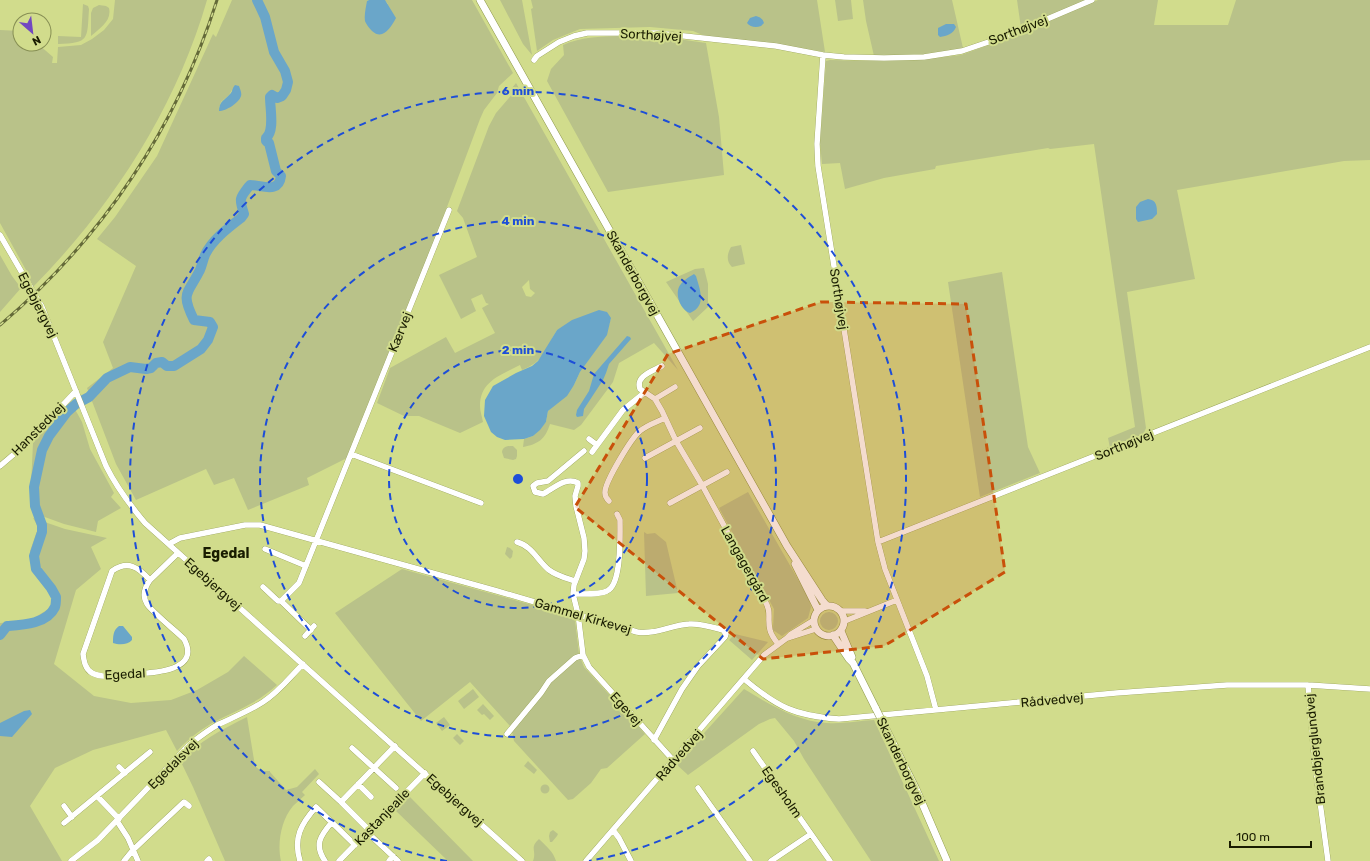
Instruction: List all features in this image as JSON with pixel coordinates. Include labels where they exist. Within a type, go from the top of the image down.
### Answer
[{"type":"main road","name":"Skanderborgvej","points":[[480,0],[787,546],[827,606]]},
{"type":"main road","name":"Skanderborgvej","points":[[787,546],[790,556],[818,610]]},
{"type":"main road","points":[[827,606],[835,606],[842,611],[845,621],[841,631],[833,636],[824,635],[816,629],[814,620],[818,610],[827,606]]},
{"type":"main road","name":"Skanderborgvej","points":[[841,631],[853,663],[916,789],[947,861]]},
{"type":"main road","name":"Skanderborgvej","points":[[833,636],[853,663]]},
{"type":"street","name":"Sorthøjvej","points":[[534,60],[537,56],[559,42],[587,33],[657,33],[776,46],[823,55],[862,58],[924,57],[943,55],[962,51],[1012,34],[1092,0]]},
{"type":"street","name":"Sorthøjvej","points":[[823,55],[817,144],[818,166],[878,542],[885,569],[927,676],[936,710]]},
{"type":"street","name":"Kærvej","points":[[315,540],[449,210]]},
{"type":"street","name":"Egebjergvej","points":[[0,235],[42,307],[106,466],[116,487],[145,523],[522,861]]},
{"type":"street","name":"Sorthøjvej","points":[[878,542],[1370,348]]},
{"type":"street","points":[[662,366],[641,378],[639,385],[640,389],[655,399],[676,387]]},
{"type":"street","name":"Hanstedvej","points":[[0,466],[27,443],[76,391]]},
{"type":"street","points":[[592,452],[623,410],[644,393]]},
{"type":"street","name":"Langagergård","points":[[655,399],[676,441],[702,485],[769,608],[770,632],[778,644]]},
{"type":"street","points":[[609,501],[605,494],[606,487],[632,439],[639,431],[665,418]]},
{"type":"street","points":[[645,458],[700,428]]},
{"type":"street","points":[[590,439],[597,445]]},
{"type":"street","name":"Egevej","points":[[584,451],[548,481],[537,483],[533,486],[535,492],[543,494],[566,482],[573,481],[578,483],[575,496],[576,506],[584,538],[585,550],[584,558],[575,581],[574,594],[585,662],[673,760]]},
{"type":"street","points":[[351,454],[481,503]]},
{"type":"street","points":[[670,503],[727,472]]},
{"type":"street","points":[[674,492],[678,498]]},
{"type":"street","points":[[574,594],[606,592],[615,584],[618,572],[620,520],[618,514]]},
{"type":"street","name":"Gammel Kirkevej","points":[[169,544],[180,538],[244,525],[260,525],[644,633],[691,623],[719,629],[725,632],[725,637],[698,666],[682,689],[654,740]]},
{"type":"street","points":[[281,601],[298,583],[315,540]]},
{"type":"street","points":[[517,542],[524,544],[534,552],[551,571],[557,575],[575,581]]},
{"type":"street","points":[[265,549],[306,566]]},
{"type":"street","points":[[150,580],[178,553]]},
{"type":"street","name":"Egedal","points":[[125,565],[134,566],[143,572],[150,580],[145,591],[145,600],[147,605],[184,639],[188,645],[185,661],[173,669],[149,673],[100,676],[92,673],[84,662],[83,654],[112,571],[125,565]]},
{"type":"street","points":[[263,587],[278,601],[281,601],[313,628],[305,636]]},
{"type":"street","points":[[845,621],[897,600]]},
{"type":"street","points":[[842,611],[869,611]]},
{"type":"street","name":"Rådvedvej","points":[[586,861],[764,655],[791,634],[814,620]]},
{"type":"street","name":"Rådvedvej","points":[[787,638],[792,638],[816,629]]},
{"type":"street","points":[[507,734],[550,681],[575,658],[583,655]]},
{"type":"street","name":"Egedalsvej","points":[[70,861],[98,840],[189,746],[203,734],[264,701],[279,690],[303,664]]},
{"type":"street","name":"Rådvedvej","points":[[744,679],[764,696],[781,706],[802,714],[820,718],[839,719],[1227,685],[1308,686],[1370,689]]},
{"type":"street","name":"Brandbjerglundvej","points":[[1308,686],[1315,765],[1328,861]]},
{"type":"street","points":[[341,802],[395,746]]},
{"type":"street","points":[[352,748],[396,788]]},
{"type":"street","name":"Egesholm","points":[[753,751],[830,861]]},
{"type":"street","points":[[64,824],[150,752]]},
{"type":"street","points":[[120,767],[125,773]]},
{"type":"street","name":"Kastanjealle","points":[[339,861],[425,774]]},
{"type":"street","points":[[319,782],[341,802],[369,832],[391,859],[398,861]]},
{"type":"street","points":[[358,784],[371,797]]},
{"type":"street","points":[[698,788],[750,861]]},
{"type":"street","points":[[98,796],[118,820],[134,850],[138,861]]},
{"type":"street","points":[[124,861],[184,802],[189,806]]},
{"type":"street","points":[[64,806],[72,817]]},
{"type":"street","points":[[300,861],[297,842],[300,829],[316,807],[355,846]]},
{"type":"street","points":[[325,861],[320,853],[320,839],[324,831],[332,822]]},
{"type":"street","points":[[613,830],[632,861]]},
{"type":"street","points":[[771,861],[811,834]]},
{"type":"highlighted area","points":[[821,302],[966,304],[1005,572],[884,646],[763,659],[575,507],[668,354]]},
{"type":"green space","points":[[115,0],[207,0],[194,40],[178,79],[138,154],[115,190],[89,224],[33,287],[26,270],[0,223],[0,30],[12,31],[12,52],[47,52],[53,57],[52,63],[57,63],[58,47],[81,45],[104,30],[113,19]]},
{"type":"green space","points":[[232,0],[369,0],[367,1],[388,4],[384,0],[472,0],[513,73],[499,86],[497,93],[484,110],[480,119],[382,374],[347,458],[307,478],[309,485],[248,510],[234,478],[214,485],[206,469],[136,500],[116,464],[87,388],[113,368],[103,342],[136,266],[97,239],[115,217],[157,156],[213,34],[216,37]],"holes":[[[232,90],[234,104],[225,109],[219,108],[221,102]]]},
{"type":"green space","points":[[500,0],[522,0],[532,55],[523,44]]},
{"type":"green space","points":[[531,0],[817,0],[825,52],[777,44],[705,36],[693,31],[650,27],[580,29],[553,40],[537,51]]},
{"type":"green space","points":[[835,0],[851,0],[853,19],[838,21]]},
{"type":"green space","points":[[863,0],[952,0],[963,48],[925,54],[874,56]]},
{"type":"green space","points":[[1017,0],[1085,0],[1021,28]]},
{"type":"green space","points":[[1098,0],[1158,0],[1154,25],[1228,25],[1236,0],[1370,0],[1370,160],[1344,161],[1177,190],[1195,279],[1127,292],[1146,428],[1143,435],[1110,448],[1108,438],[1135,427],[1094,144],[1048,148],[936,166],[935,169],[884,178],[845,189],[840,163],[822,164],[820,143],[826,61],[918,60],[961,55],[1022,33]]},
{"type":"green space","points":[[83,4],[88,6],[89,9],[88,27],[85,37],[76,42],[58,44],[58,36],[81,37]]},
{"type":"green space","points":[[99,5],[109,8],[109,17],[91,36],[91,13],[93,8]]},
{"type":"green space","points":[[657,36],[706,43],[719,117],[724,175],[608,192],[547,81],[551,69],[564,55],[563,45],[573,41],[597,37]]},
{"type":"green space","points":[[516,83],[678,370],[654,343],[619,363],[613,382],[581,425],[574,430],[550,424],[543,438],[537,443],[523,447],[524,439],[533,436],[546,422],[548,411],[574,385],[580,372],[606,335],[611,318],[557,330],[544,354],[535,363],[522,370],[520,365],[499,376],[488,385],[481,397],[480,408],[483,422],[460,433],[419,416],[404,416],[377,403],[390,368],[446,337],[455,353],[495,333],[482,308],[489,304],[486,303],[482,294],[471,299],[476,311],[461,319],[439,275],[477,257],[463,218],[457,211],[489,126],[496,113],[514,92],[512,88]],"holes":[[[529,280],[530,289],[535,293],[531,297],[526,296],[522,287]]]},
{"type":"green space","points":[[741,245],[745,264],[732,267],[728,260],[731,247]]},
{"type":"green space","points":[[0,255],[21,288],[0,312]]},
{"type":"green space","points":[[704,268],[708,284],[708,307],[693,321],[666,282],[695,269]]},
{"type":"green space","points":[[1002,272],[1028,447],[1040,473],[980,497],[948,282]]},
{"type":"green space","points":[[71,402],[82,422],[90,449],[114,493],[111,497],[121,508],[98,521],[96,532],[64,524],[42,516],[30,506],[33,443]]},
{"type":"green space","points":[[508,446],[513,446],[517,450],[516,459],[513,460],[504,458],[502,452],[503,449]]},
{"type":"green space","points":[[748,492],[808,597],[811,607],[808,618],[782,636],[773,630],[774,609],[719,508]]},
{"type":"green space","points":[[33,518],[65,529],[107,538],[91,547],[101,569],[76,590],[54,664],[94,696],[131,703],[171,700],[197,690],[228,672],[244,656],[277,685],[265,695],[243,708],[205,727],[190,738],[177,751],[166,730],[93,750],[55,768],[30,806],[62,861],[0,861],[0,623],[23,621],[34,618],[50,608],[53,603],[52,597],[35,575],[30,551],[37,531],[37,525]]},
{"type":"green space","points":[[644,532],[647,534],[655,533],[666,542],[678,593],[646,596]]},
{"type":"green space","points":[[507,547],[513,551],[510,559],[505,554]]},
{"type":"green space","points":[[402,569],[572,616],[575,620],[579,654],[584,667],[645,734],[607,768],[601,769],[591,783],[573,799],[568,800],[514,741],[511,727],[470,682],[421,721],[335,613]]},
{"type":"green space","points":[[825,612],[833,612],[838,617],[836,628],[833,630],[825,630],[820,625],[820,617]]},
{"type":"green space","points":[[735,634],[768,642],[752,660],[729,640]]},
{"type":"green space","points":[[473,689],[479,697],[464,709],[458,701]]},
{"type":"green space","points":[[744,689],[783,711],[816,722],[844,723],[874,720],[939,861],[871,861],[804,759],[794,741],[775,718],[759,724],[688,775],[676,764]]},
{"type":"green space","points":[[483,704],[494,716],[490,720],[477,710]]},
{"type":"green space","points":[[247,717],[255,766],[261,771],[270,771],[286,790],[297,787],[315,769],[319,774],[302,792],[305,795],[293,806],[286,818],[280,840],[281,861],[225,861],[181,762],[203,742]]},
{"type":"green space","points":[[444,717],[450,725],[442,731],[436,723]]},
{"type":"green space","points":[[457,734],[464,741],[460,745],[453,738]]},
{"type":"green space","points":[[528,761],[537,770],[534,774],[524,766]]},
{"type":"green space","points":[[545,784],[550,789],[545,794],[540,789]]},
{"type":"green space","points":[[409,796],[473,861],[448,861],[396,811]]},
{"type":"green space","points":[[553,830],[558,834],[552,842],[550,842],[550,832]]},
{"type":"green space","points":[[539,839],[551,851],[556,861],[533,861],[534,845]]},
{"type":"water","points":[[385,0],[396,18],[389,29],[383,34],[376,34],[371,30],[366,22],[365,11],[367,1]]},
{"type":"water","points":[[756,16],[761,18],[764,22],[761,26],[753,27],[747,23],[750,18]]},
{"type":"water","points":[[946,24],[954,24],[956,27],[950,34],[940,37],[938,35],[938,28]]},
{"type":"water","points":[[235,85],[239,86],[241,95],[240,99],[225,110],[219,111],[221,103],[231,93]]},
{"type":"water","points":[[1148,199],[1155,202],[1157,206],[1157,214],[1152,219],[1138,222],[1136,219],[1136,207],[1140,202]]},
{"type":"water","points":[[694,274],[696,276],[701,297],[699,306],[690,313],[682,306],[678,298],[678,291],[681,283]]},
{"type":"water","points":[[599,310],[607,312],[611,318],[607,335],[580,372],[567,396],[548,411],[546,422],[540,430],[533,436],[524,439],[505,440],[497,437],[491,432],[484,416],[485,400],[493,386],[532,366],[538,361],[557,330],[572,320]]},
{"type":"water","points":[[627,336],[631,339],[609,364],[603,380],[584,409],[583,416],[577,417],[577,410],[589,391],[594,374]]},
{"type":"water","points":[[119,626],[123,626],[132,637],[130,642],[123,644],[113,643],[114,632]]},
{"type":"water","points":[[30,710],[32,714],[12,737],[0,736],[0,723],[24,711]]},
{"type":"waterway","points":[[0,635],[7,626],[27,624],[41,620],[51,613],[55,607],[56,597],[36,569],[34,556],[42,532],[42,525],[35,506],[34,487],[42,450],[49,436],[67,412],[76,404],[89,397],[107,378],[130,367],[146,369],[151,368],[156,363],[162,362],[167,366],[174,366],[201,349],[208,340],[213,327],[210,322],[194,320],[187,304],[187,294],[200,270],[205,255],[216,239],[244,214],[241,199],[250,185],[273,187],[280,182],[281,176],[276,171],[269,143],[266,141],[266,138],[269,135],[271,125],[270,97],[272,95],[277,98],[282,96],[286,90],[288,82],[285,71],[274,52],[265,17],[257,0]]},
{"type":"railway","points":[[0,325],[37,292],[71,256],[103,218],[132,178],[158,136],[181,92],[200,47],[217,0]]},
{"type":"district","name":"Egedal","points":[[226,553]]}]
